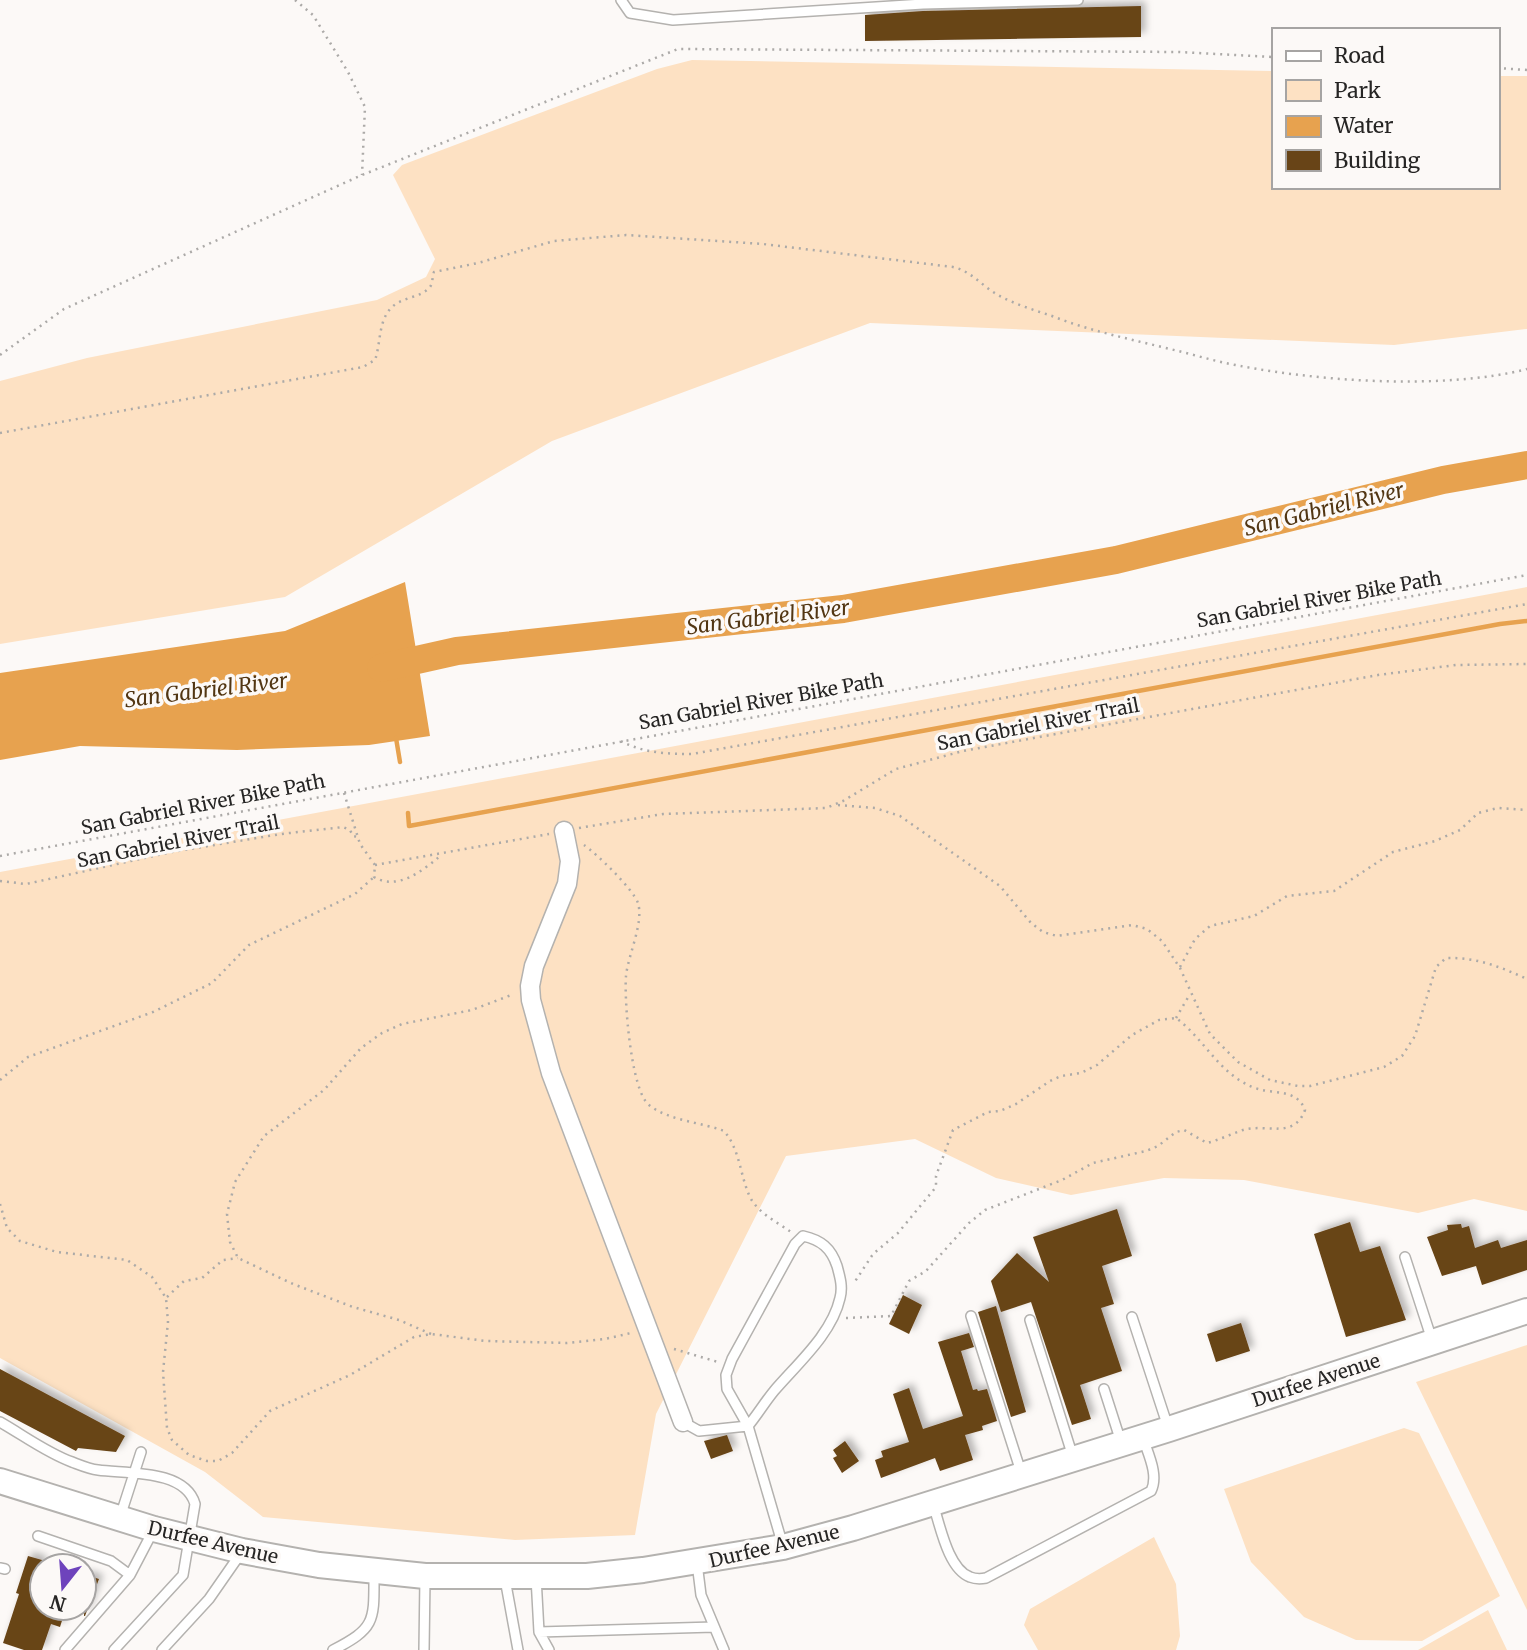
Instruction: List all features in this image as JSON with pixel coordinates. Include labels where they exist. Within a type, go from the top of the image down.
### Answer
[{"type":"main road","name":"Durfee Avenue","points":[[0,1481],[154,1530],[242,1551],[319,1565],[425,1576],[587,1576],[697,1563],[783,1547],[1169,1429],[1527,1311]]},
{"type":"street","points":[[564,831],[570,861],[567,884],[534,966],[530,986],[531,1000],[551,1073],[683,1422]]},
{"type":"lane","points":[[621,0],[631,13],[673,20],[983,1],[1079,0]]},
{"type":"lane","points":[[683,1422],[699,1431],[748,1426],[771,1394],[820,1337],[835,1314],[841,1297],[841,1283],[835,1261],[825,1245],[817,1239],[803,1236],[799,1240],[726,1375],[727,1389],[748,1426],[783,1547]]},
{"type":"lane","points":[[1405,1257],[1432,1341]]},
{"type":"lane","points":[[971,1316],[1022,1474]]},
{"type":"lane","points":[[1132,1317],[1169,1429]]},
{"type":"lane","points":[[1030,1320],[1073,1457]]},
{"type":"lane","points":[[932,1502],[953,1563],[972,1579],[986,1578],[1151,1491],[1155,1484],[1152,1466],[1132,1440],[1104,1389]]},
{"type":"lane","points":[[0,1422],[69,1461],[97,1470],[134,1472],[176,1483],[193,1495],[195,1504],[183,1575],[114,1650]]},
{"type":"lane","points":[[119,1518],[141,1452]]},
{"type":"lane","points":[[65,1650],[130,1575],[154,1530]]},
{"type":"lane","points":[[38,1536],[111,1560],[130,1575]]},
{"type":"lane","points":[[162,1650],[209,1600],[242,1551]]},
{"type":"lane","points":[[697,1563],[701,1595],[724,1650]]},
{"type":"lane","points":[[333,1650],[363,1633],[372,1617],[374,1571]]},
{"type":"lane","points":[[424,1650],[425,1576]]},
{"type":"lane","points":[[505,1577],[518,1650]]},
{"type":"lane","points":[[536,1577],[539,1632],[549,1650]]},
{"type":"lane","points":[[539,1632],[715,1627]]},
{"type":"lane","points":[[349,1641],[354,1650]]},
{"type":"path","points":[[295,0],[313,15],[348,72],[365,107],[362,176]]},
{"type":"path","points":[[0,355],[64,309],[362,176],[678,49],[1179,52],[1272,57]]},
{"type":"path","points":[[1499,68],[1527,70]]},
{"type":"path","points":[[0,433],[363,368],[374,360],[389,310],[404,299],[428,289],[434,272],[554,242],[626,235],[764,244],[961,269],[997,294],[1051,316],[1108,334],[1221,362],[1263,369],[1397,381],[1468,378],[1527,369]]},
{"type":"path","name":"San Gabriel River Bike Path","points":[[0,856],[1527,575]]},
{"type":"path","points":[[621,741],[662,754],[692,754],[1527,604]]},
{"type":"path","name":"San Gabriel River Trail","points":[[375,865],[663,814],[805,810],[834,805],[896,769],[963,751],[1378,675],[1456,665],[1527,664]]},
{"type":"path","points":[[0,1080],[29,1057],[153,1012],[212,983],[249,945],[348,898],[374,877],[375,865],[365,853],[358,837],[344,792]]},
{"type":"path","points":[[834,805],[875,808],[900,817],[1000,886],[1031,923],[1043,932],[1057,936],[1132,925],[1147,929],[1162,941],[1180,968],[1210,1034],[1238,1062],[1270,1080],[1310,1086],[1384,1067],[1402,1056],[1415,1036],[1436,967],[1446,958],[1462,958],[1498,966],[1527,979]]},
{"type":"path","points":[[1180,968],[1195,940],[1210,926],[1254,916],[1286,896],[1334,891],[1393,852],[1435,841],[1460,830],[1478,813],[1498,808],[1527,810]]},
{"type":"path","name":"San Gabriel River Trail","points":[[0,881],[26,884],[172,852],[281,834],[343,827],[358,837]]},
{"type":"path","points":[[564,831],[591,850],[605,864],[639,906],[626,978],[634,1078],[640,1094],[647,1105],[662,1112],[724,1131],[729,1136],[751,1197],[760,1209],[799,1240]]},
{"type":"path","points":[[374,877],[389,882],[401,880],[426,868],[442,855]]},
{"type":"path","points":[[239,1258],[230,1242],[227,1214],[235,1182],[264,1136],[324,1090],[361,1048],[382,1033],[402,1024],[483,1006],[530,986]]},
{"type":"path","points":[[1176,1018],[1190,993]]},
{"type":"path","points":[[845,1309],[842,1318],[891,1316],[909,1281],[926,1271],[969,1223],[985,1210],[1062,1180],[1093,1163],[1106,1158],[1146,1152],[1176,1132],[1184,1130],[1206,1143],[1245,1129],[1290,1127],[1302,1119],[1305,1110],[1295,1096],[1258,1089],[1238,1079],[1219,1064],[1176,1018],[1159,1020],[1132,1035],[1097,1065],[1081,1073],[1061,1076],[1016,1104],[1000,1111],[988,1112],[953,1130],[936,1176],[936,1187],[898,1233],[873,1254],[852,1287]]},
{"type":"path","points":[[1295,1096],[1298,1086]]},
{"type":"path","points":[[0,1204],[7,1228],[20,1241],[57,1252],[127,1260],[152,1276],[166,1298],[163,1372],[167,1428],[172,1440],[189,1455],[207,1461],[218,1461],[232,1453],[270,1411],[350,1374],[414,1337],[431,1334]]},
{"type":"path","points":[[166,1298],[184,1282],[202,1278],[223,1260],[239,1258],[332,1300],[399,1320],[431,1334],[486,1341],[567,1343],[605,1339],[637,1331],[654,1342],[695,1357],[708,1357],[729,1367]]},
{"type":"green space","points":[[692,60],[1272,71],[1272,189],[1499,189],[1499,76],[1527,76],[1527,329],[1394,345],[870,323],[552,441],[285,597],[0,644],[0,381],[87,358],[377,300],[426,277],[435,259],[393,175],[402,165],[657,69]]},
{"type":"green space","points":[[1527,587],[1527,1211],[1474,1199],[1418,1213],[1244,1180],[1164,1178],[1071,1195],[996,1178],[915,1139],[786,1156],[656,1414],[635,1535],[515,1540],[263,1517],[205,1472],[0,1358],[0,872]]},
{"type":"green space","points":[[1527,1345],[1527,1610],[1416,1382]]},
{"type":"green space","points":[[1404,1428],[1419,1433],[1500,1596],[1422,1641],[1356,1640],[1304,1617],[1251,1562],[1224,1489]]},
{"type":"green space","points":[[1154,1537],[1176,1584],[1180,1636],[1176,1650],[1038,1650],[1024,1625],[1030,1609]]},
{"type":"green space","points":[[1488,1610],[1507,1650],[1418,1650]]},
{"type":"water","points":[[405,582],[430,736],[369,745],[237,750],[80,746],[0,760],[0,673],[285,631]]},
{"type":"building","points":[[1141,6],[1141,37],[865,41],[865,15],[923,11]]},
{"type":"building","points":[[1117,1209],[1132,1256],[1102,1266],[1114,1304],[1101,1308],[1122,1371],[1080,1385],[1091,1419],[1072,1425],[1031,1302],[1001,1312],[991,1281],[1017,1253],[1049,1282],[1033,1237]]},
{"type":"building","points":[[1350,1222],[1360,1252],[1380,1246],[1406,1320],[1346,1337],[1314,1234]]},
{"type":"building","points":[[1461,1224],[1462,1228],[1469,1226],[1475,1248],[1498,1240],[1501,1248],[1527,1240],[1527,1270],[1482,1285],[1476,1266],[1442,1276],[1427,1237],[1448,1230],[1447,1225]]},
{"type":"building","points":[[903,1295],[922,1305],[909,1334],[889,1324]]},
{"type":"building","points":[[996,1306],[1026,1412],[1011,1417],[978,1312]]},
{"type":"building","points":[[1241,1323],[1250,1351],[1216,1362],[1207,1334]]},
{"type":"building","points":[[969,1333],[974,1347],[961,1351],[973,1390],[987,1389],[997,1421],[982,1426],[983,1430],[965,1435],[973,1460],[940,1471],[935,1458],[881,1478],[875,1460],[883,1457],[881,1451],[909,1442],[893,1394],[909,1388],[923,1429],[963,1416],[938,1342]]},
{"type":"building","points":[[0,1369],[125,1436],[116,1452],[78,1448],[76,1451],[0,1411]]},
{"type":"building","points":[[727,1435],[733,1451],[711,1459],[704,1441]]},
{"type":"building","points":[[845,1441],[859,1461],[842,1473],[833,1458],[837,1456],[833,1450]]},
{"type":"building","points":[[28,1556],[28,1622],[62,1622],[60,1627],[51,1624],[42,1650],[24,1650],[3,1643],[19,1594],[16,1593]]},
{"type":"waterway","name":"San Gabriel River","points":[[381,668],[457,651],[843,609],[1116,560],[1443,480],[1527,465]]},
{"type":"waterway","points":[[408,813],[409,826],[1527,621]]},
{"type":"waterway","points":[[396,738],[400,762]]}]
